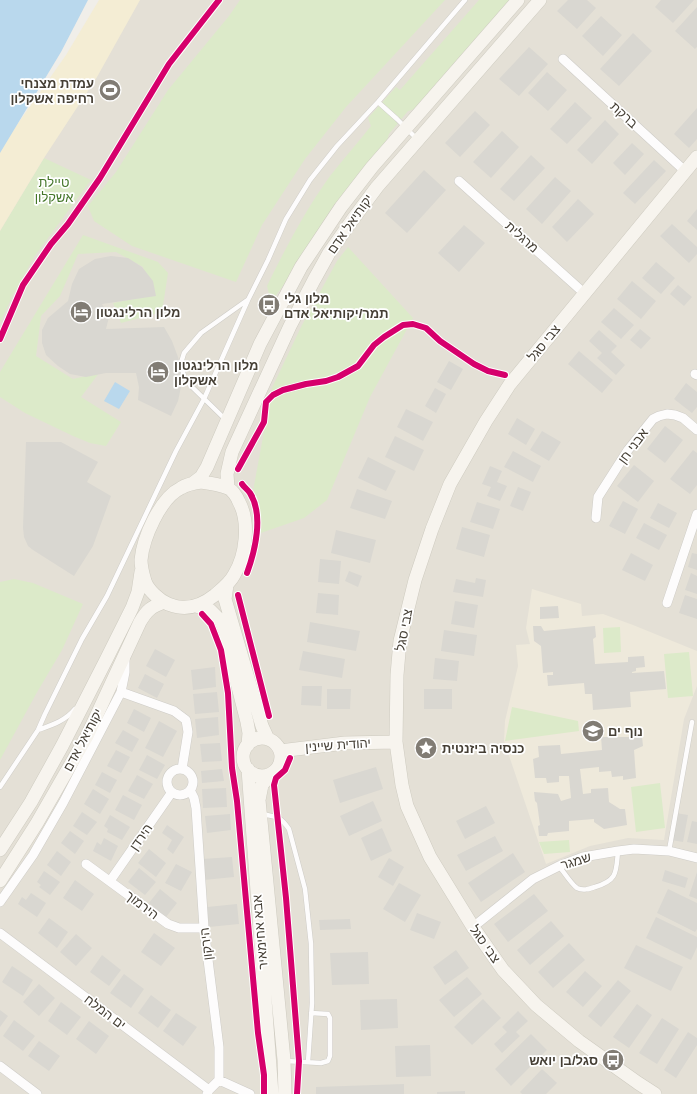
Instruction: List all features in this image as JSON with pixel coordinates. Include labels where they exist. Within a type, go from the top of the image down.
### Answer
[{"type":"street","name":"יקותיאל אדם","points":[[193,483],[201,477],[260,344],[301,267],[341,207],[372,167],[518,0]]},
{"type":"street","name":"יקותיאל אדם","points":[[228,488],[227,474],[232,452],[290,326],[329,253],[377,187],[540,0]]},
{"type":"street","name":"ברקת","points":[[562,59],[685,170]]},
{"type":"street","name":"צבי סגל","points":[[655,1094],[579,1041],[536,1005],[503,970],[473,927],[430,857],[407,806],[402,785],[396,742],[397,675],[400,641],[415,580],[432,529],[450,484],[486,421],[510,384],[697,157]]},
{"type":"street","name":"מרגלית","points":[[459,181],[584,293]]},
{"type":"street","name":"אבני חן","points":[[596,518],[598,497],[628,450],[653,420],[659,416],[667,414],[675,415],[683,418],[697,430]]},
{"type":"street","points":[[201,482],[228,488],[236,495],[245,517],[245,545],[235,574],[227,584],[205,603],[196,606],[179,607],[164,602],[146,586],[141,570],[143,547],[155,518],[161,508],[180,488],[193,483],[201,482]]},
{"type":"street","points":[[667,603],[697,514]]},
{"type":"street","name":"יקותיאל אדם","points":[[0,850],[31,802],[62,746],[132,608],[138,592],[141,570]]},
{"type":"street","points":[[227,584],[225,599],[259,714],[268,739]]},
{"type":"street","name":"יקותיאל אדם","points":[[0,881],[37,823],[87,736],[140,622],[146,612],[154,606],[164,602]]},
{"type":"street","points":[[196,606],[210,610],[221,621],[226,634],[249,732],[248,745],[244,753],[243,760],[245,766],[253,774],[258,776],[267,776],[278,768],[281,757],[280,751],[276,744],[268,739],[262,738],[248,745]]},
{"type":"street","points":[[0,902],[33,854],[63,803],[121,692],[125,672],[124,656]]},
{"type":"street","points":[[121,692],[174,711],[186,720],[188,732],[182,769]]},
{"type":"street","name":"יהודית שיינין","points":[[280,751],[344,743],[396,742]]},
{"type":"street","points":[[182,769],[189,772],[193,779],[190,790],[187,793],[179,795],[172,792],[167,786],[167,778],[171,772],[182,769]]},
{"type":"street","name":"אבא אחימאיר","points":[[248,769],[272,1094]]},
{"type":"street","name":"אבא אחימאיר","points":[[271,774],[262,785],[259,800],[284,1060],[285,1094]]},
{"type":"street","name":"הירקון","points":[[190,790],[194,798],[196,808],[204,928],[219,1047],[219,1080]]},
{"type":"street","name":"הירדן","points":[[110,881],[172,792]]},
{"type":"street","name":"שמגר","points":[[473,927],[533,879],[559,866],[583,857],[634,850],[669,851],[697,858]]},
{"type":"street","name":"הירמוך","points":[[86,864],[168,924],[179,928],[204,928]]},
{"type":"street","name":"ים המלח","points":[[0,933],[208,1092]]},
{"type":"street","points":[[0,1066],[37,1094]]},
{"type":"street","points":[[208,1092],[219,1080],[250,1094]]},
{"type":"lane","points":[[0,787],[38,730],[82,638],[107,596],[176,451],[204,399],[286,219],[310,180],[337,146],[378,102],[465,0]]},
{"type":"lane","points":[[378,102],[418,140]]},
{"type":"lane","points":[[227,421],[184,377],[181,363],[184,353],[201,333],[248,300]]},
{"type":"lane","points":[[38,730],[60,722],[70,715],[87,696]]},
{"type":"lane","points":[[669,851],[692,722]]},
{"type":"lane","points":[[260,814],[278,817],[284,821],[289,829],[305,889],[311,944],[311,1013],[308,1062]]},
{"type":"lane","points":[[559,866],[576,888],[585,890],[602,885],[611,880],[616,872],[618,851]]},
{"type":"lane","points":[[284,1060],[308,1062],[328,1061],[330,1056],[330,1018],[328,1014],[311,1013]]},
{"type":"shaded area","points":[[134,0],[697,0],[697,1094],[0,1094],[0,227]]},
{"type":"shaded area","name":"נוף ים","points":[[532,589],[581,604],[582,616],[603,614],[697,651],[697,686],[684,719],[664,840],[628,838],[590,846],[546,864],[504,741],[505,721],[518,666],[516,645],[530,644],[526,628]]},
{"type":"green space","points":[[240,0],[445,0],[346,107],[305,159],[262,225],[236,282],[132,246],[94,221],[88,206],[116,172],[168,90],[229,16]]},
{"type":"green space","points":[[479,0],[511,0],[415,109],[408,111],[389,134],[386,144],[271,302],[267,286],[289,243],[312,202],[330,176],[371,126],[368,118],[396,87],[400,90]]},
{"type":"green space","name":"טיילת אשקלון","points":[[44,158],[91,180],[34,257],[12,297],[0,323],[0,231]]},
{"type":"green space","points":[[83,235],[158,262],[168,273],[162,312],[121,323],[113,303],[149,296],[143,267],[116,252],[78,254],[60,296],[41,316],[36,356],[73,379],[99,373],[81,397],[121,422],[106,446],[90,443],[73,436],[25,413],[0,397],[0,372]]},
{"type":"green space","points":[[348,247],[413,318],[370,397],[327,500],[304,518],[255,535],[253,491],[272,388],[302,325],[337,261]]},
{"type":"green space","points":[[14,579],[33,583],[83,604],[62,650],[0,760],[0,582]]},
{"type":"green space","points":[[620,627],[621,652],[604,653],[603,628]]},
{"type":"green space","points":[[689,652],[693,696],[668,698],[664,654]]},
{"type":"green space","points":[[512,707],[578,721],[579,731],[505,741]]},
{"type":"green space","points":[[660,783],[665,828],[636,832],[631,787]]},
{"type":"green space","points":[[569,840],[570,852],[544,854],[539,842]]},
{"type":"sand","points":[[99,0],[140,0],[97,77],[44,158],[0,231],[0,149],[66,55]]},
{"type":"water","points":[[0,0],[88,0],[61,52],[0,153]]},
{"type":"water","points":[[115,382],[130,391],[119,409],[104,401]]},
{"type":"building","points":[[568,0],[587,0],[596,8],[577,29],[557,11]]},
{"type":"building","points":[[661,0],[694,0],[673,23],[655,7]]},
{"type":"building","points":[[697,7],[697,47],[695,49],[675,31]]},
{"type":"building","points":[[601,16],[622,35],[603,56],[582,36]]},
{"type":"building","points":[[633,33],[652,51],[619,86],[600,69]]},
{"type":"building","points":[[529,47],[548,64],[519,96],[499,79]]},
{"type":"building","points":[[547,72],[567,90],[548,111],[528,93]]},
{"type":"building","points":[[575,102],[592,118],[567,144],[550,129]]},
{"type":"building","points":[[697,108],[697,139],[689,148],[674,134]]},
{"type":"building","points":[[475,111],[490,125],[460,157],[445,143]]},
{"type":"building","points":[[605,120],[619,134],[592,164],[577,150]]},
{"type":"building","points":[[502,131],[519,147],[491,178],[473,162]]},
{"type":"building","points":[[632,143],[644,154],[625,175],[613,163]]},
{"type":"building","points":[[531,155],[545,168],[514,201],[500,189]]},
{"type":"building","points":[[654,160],[666,171],[635,204],[623,193]]},
{"type":"building","points":[[424,170],[446,190],[407,233],[385,213]]},
{"type":"building","points":[[555,177],[571,191],[542,224],[526,209]]},
{"type":"building","points":[[578,199],[594,214],[567,242],[552,227]]},
{"type":"building","points":[[697,209],[697,230],[687,221]]},
{"type":"building","points":[[672,224],[697,247],[697,254],[689,263],[660,236]]},
{"type":"building","points":[[464,225],[485,243],[459,272],[438,253]]},
{"type":"building","points":[[111,256],[128,258],[142,267],[153,281],[156,296],[102,304],[109,317],[106,329],[164,327],[172,341],[181,370],[181,387],[178,401],[171,416],[138,400],[139,387],[136,373],[106,373],[86,377],[70,374],[46,355],[42,343],[42,330],[48,318],[68,301],[72,284],[79,269],[95,259]]},
{"type":"building","points":[[656,262],[675,278],[661,294],[642,278]]},
{"type":"building","points":[[632,281],[656,301],[641,319],[617,299]]},
{"type":"building","points":[[678,285],[692,297],[684,306],[670,294]]},
{"type":"building","points":[[614,308],[634,325],[621,339],[601,322]]},
{"type":"building","points":[[640,329],[651,338],[641,349],[630,340]]},
{"type":"building","points":[[599,330],[617,346],[611,352],[625,365],[616,375],[597,358],[602,353],[589,341]]},
{"type":"building","points":[[579,351],[613,380],[602,393],[568,364]]},
{"type":"building","points":[[449,361],[463,369],[451,390],[437,382]]},
{"type":"building","points":[[686,383],[697,392],[697,407],[692,413],[674,399]]},
{"type":"building","points":[[435,388],[446,394],[436,413],[425,406]]},
{"type":"building","points":[[406,409],[433,422],[423,441],[397,427]]},
{"type":"building","points":[[517,418],[535,429],[526,445],[508,434]]},
{"type":"building","points":[[665,426],[683,440],[665,463],[647,449]]},
{"type":"building","points":[[542,431],[561,442],[549,461],[530,450]]},
{"type":"building","points":[[395,436],[424,450],[414,471],[385,457]]},
{"type":"building","points":[[26,442],[61,442],[98,462],[87,482],[111,496],[93,546],[74,576],[33,550],[28,546],[24,537]]},
{"type":"building","points":[[693,450],[697,453],[697,485],[690,494],[670,479]]},
{"type":"building","points":[[513,451],[541,466],[533,482],[504,467]]},
{"type":"building","points":[[368,457],[396,471],[386,491],[358,478]]},
{"type":"building","points":[[634,465],[654,481],[638,502],[617,486]]},
{"type":"building","points":[[490,466],[502,471],[497,482],[507,486],[500,501],[487,496],[491,487],[482,484]]},
{"type":"building","points":[[518,487],[531,492],[523,511],[510,506]]},
{"type":"building","points":[[357,489],[392,501],[385,519],[350,508]]},
{"type":"building","points":[[623,501],[638,509],[625,534],[609,526]]},
{"type":"building","points":[[477,502],[500,509],[493,529],[470,522]]},
{"type":"building","points":[[658,503],[677,513],[669,528],[650,518]]},
{"type":"building","points":[[644,523],[667,535],[659,550],[636,538]]},
{"type":"building","points":[[462,527],[490,535],[484,557],[456,549]]},
{"type":"building","points":[[336,530],[376,540],[370,563],[331,553]]},
{"type":"building","points":[[631,553],[653,565],[645,581],[622,570]]},
{"type":"building","points":[[692,553],[697,554],[697,570],[688,567]]},
{"type":"building","points":[[320,559],[341,561],[339,584],[318,582]]},
{"type":"building","points":[[349,571],[362,576],[358,587],[345,581]]},
{"type":"building","points":[[691,573],[697,576],[697,594],[685,590]]},
{"type":"building","points":[[476,578],[486,580],[483,597],[453,592],[456,579],[475,583]]},
{"type":"building","points":[[318,593],[339,595],[338,615],[316,613]]},
{"type":"building","points":[[685,595],[697,599],[697,619],[679,613]]},
{"type":"building","points":[[455,601],[478,605],[474,628],[451,624]]},
{"type":"building","points":[[558,606],[559,618],[540,619],[540,607]]},
{"type":"building","points":[[310,622],[360,631],[356,651],[307,642]]},
{"type":"building","points":[[533,626],[541,626],[544,631],[595,626],[596,637],[593,639],[595,664],[628,662],[628,657],[644,656],[645,667],[636,668],[636,671],[632,673],[664,671],[666,689],[630,692],[631,707],[593,710],[592,694],[585,694],[584,683],[548,686],[547,675],[553,675],[553,672],[543,673],[541,646],[534,641]]},
{"type":"building","points":[[444,630],[477,635],[474,656],[441,651]]},
{"type":"building","points":[[155,649],[175,660],[166,677],[146,666]]},
{"type":"building","points":[[303,651],[345,659],[342,678],[299,670]]},
{"type":"building","points":[[435,658],[459,661],[457,681],[433,679]]},
{"type":"building","points":[[215,667],[216,687],[193,690],[191,670]]},
{"type":"building","points":[[145,674],[164,684],[157,698],[138,688]]},
{"type":"building","points":[[302,686],[322,686],[321,706],[301,705]]},
{"type":"building","points":[[327,689],[351,689],[350,709],[327,709]]},
{"type":"building","points":[[424,689],[452,689],[452,709],[424,709]]},
{"type":"building","points":[[217,692],[219,712],[195,714],[193,694]]},
{"type":"building","points":[[134,709],[151,718],[144,732],[127,723]]},
{"type":"building","points":[[218,717],[219,735],[197,738],[195,719]]},
{"type":"building","points":[[159,721],[177,731],[163,757],[145,748]]},
{"type":"building","points":[[123,730],[139,739],[132,752],[115,743]]},
{"type":"building","points":[[601,737],[642,737],[643,746],[634,750],[636,778],[623,780],[623,776],[612,777],[611,771],[599,772],[599,767],[580,769],[583,794],[591,793],[591,789],[608,788],[609,802],[620,809],[625,809],[627,825],[604,829],[594,822],[594,819],[569,821],[569,831],[548,833],[547,836],[539,836],[538,826],[540,825],[534,792],[558,794],[561,801],[571,798],[569,776],[559,776],[559,782],[547,783],[546,778],[535,778],[533,759],[539,757],[538,746],[560,745],[561,754],[602,750]]},
{"type":"building","points":[[220,743],[222,761],[202,762],[200,744]]},
{"type":"building","points":[[116,750],[130,757],[121,773],[107,766]]},
{"type":"building","points":[[147,755],[165,765],[157,779],[139,770]]},
{"type":"building","points":[[376,767],[383,789],[340,803],[333,780]]},
{"type":"building","points":[[222,769],[224,781],[202,783],[201,771]]},
{"type":"building","points":[[102,772],[117,780],[110,793],[95,785]]},
{"type":"building","points":[[137,775],[153,784],[144,799],[128,791]]},
{"type":"building","points":[[226,788],[227,807],[203,808],[202,789]]},
{"type":"building","points":[[93,789],[109,799],[100,814],[84,804]]},
{"type":"building","points":[[123,795],[142,805],[134,820],[115,810]]},
{"type":"building","points":[[373,801],[382,821],[349,836],[340,816]]},
{"type":"building","points":[[486,806],[495,823],[465,839],[456,821]]},
{"type":"building","points":[[82,812],[97,822],[87,835],[73,826]]},
{"type":"building","points":[[676,813],[688,815],[683,842],[671,840]]},
{"type":"building","points":[[230,814],[231,830],[207,833],[205,816]]},
{"type":"building","points":[[110,815],[130,827],[122,840],[107,832],[108,829],[104,826]]},
{"type":"building","points":[[692,821],[697,822],[697,844],[687,842]]},
{"type":"building","points":[[167,825],[184,837],[173,854],[167,849],[172,840],[162,833]]},
{"type":"building","points":[[382,828],[392,851],[371,861],[361,838]]},
{"type":"building","points":[[70,831],[84,841],[75,854],[61,843]]},
{"type":"building","points":[[495,836],[503,851],[466,871],[457,855]]},
{"type":"building","points":[[104,838],[118,846],[111,861],[93,851],[97,842],[101,845]]},
{"type":"building","points":[[149,849],[166,863],[156,877],[138,863]]},
{"type":"building","points":[[57,851],[71,862],[61,876],[47,865]]},
{"type":"building","points":[[513,853],[525,872],[481,902],[468,883]]},
{"type":"building","points":[[232,857],[234,877],[204,880],[202,859]]},
{"type":"building","points":[[389,858],[404,867],[393,886],[378,877]]},
{"type":"building","points":[[176,864],[192,872],[181,891],[165,883]]},
{"type":"building","points":[[139,868],[156,882],[145,895],[128,882]]},
{"type":"building","points":[[665,870],[688,878],[685,888],[662,881]]},
{"type":"building","points":[[44,871],[60,882],[50,895],[39,887],[41,885],[37,882]]},
{"type":"building","points":[[697,872],[697,899],[689,896]]},
{"type":"building","points":[[75,880],[94,894],[82,911],[63,898]]},
{"type":"building","points":[[399,883],[421,895],[405,922],[383,909]]},
{"type":"building","points":[[160,889],[177,903],[166,917],[149,903]]},
{"type":"building","points":[[668,889],[697,903],[697,929],[695,932],[657,913]]},
{"type":"building","points":[[31,893],[46,903],[37,917],[18,904],[22,897],[26,900]]},
{"type":"building","points":[[534,894],[548,911],[508,942],[494,924]]},
{"type":"building","points":[[237,904],[239,924],[209,927],[207,907]]},
{"type":"building","points":[[417,913],[441,922],[434,939],[410,930]]},
{"type":"building","points":[[656,917],[697,937],[697,947],[691,960],[646,938]]},
{"type":"building","points":[[49,918],[68,932],[57,948],[38,933]]},
{"type":"building","points":[[350,919],[351,929],[320,930],[319,920]]},
{"type":"building","points":[[551,921],[564,936],[530,965],[517,950]]},
{"type":"building","points":[[154,933],[175,948],[161,966],[141,952]]},
{"type":"building","points":[[76,934],[92,948],[76,966],[60,952]]},
{"type":"building","points":[[569,943],[585,960],[553,988],[538,972]]},
{"type":"building","points":[[636,945],[683,967],[671,991],[624,968]]},
{"type":"building","points":[[456,950],[469,968],[445,985],[433,967]]},
{"type":"building","points":[[368,952],[369,984],[332,985],[330,953]]},
{"type":"building","points":[[102,955],[121,970],[109,986],[90,972]]},
{"type":"building","points":[[12,966],[33,980],[23,996],[2,982]]},
{"type":"building","points":[[585,971],[602,986],[583,1007],[566,992]]},
{"type":"building","points":[[124,974],[144,989],[131,1008],[110,993]]},
{"type":"building","points":[[467,977],[482,994],[454,1017],[439,1000]]},
{"type":"building","points":[[618,980],[631,991],[601,1027],[588,1016]]},
{"type":"building","points":[[39,984],[55,998],[39,1016],[23,1002]]},
{"type":"building","points":[[151,995],[171,1010],[158,1028],[138,1013]]},
{"type":"building","points":[[397,999],[398,1028],[361,1030],[360,1000]]},
{"type":"building","points":[[483,999],[501,1018],[472,1045],[454,1027]]},
{"type":"building","points":[[61,1002],[81,1017],[67,1035],[48,1021]]},
{"type":"building","points":[[637,1004],[652,1015],[629,1048],[613,1037]]},
{"type":"building","points":[[0,1010],[8,1016],[0,1027]]},
{"type":"building","points":[[518,1011],[528,1021],[516,1032],[520,1036],[502,1053],[494,1044],[507,1032],[502,1027]]},
{"type":"building","points":[[176,1013],[197,1027],[183,1046],[163,1031]]},
{"type":"building","points":[[662,1018],[679,1029],[657,1064],[639,1053]]},
{"type":"building","points":[[14,1020],[35,1036],[23,1051],[3,1036]]},
{"type":"building","points":[[89,1021],[109,1036],[96,1054],[76,1039]]},
{"type":"building","points":[[688,1032],[697,1038],[697,1045],[676,1078],[664,1070]]},
{"type":"building","points":[[531,1034],[547,1050],[511,1086],[495,1069]]},
{"type":"building","points":[[39,1041],[60,1056],[49,1071],[28,1056]]},
{"type":"building","points":[[430,1045],[431,1076],[396,1077],[395,1046]]},
{"type":"building","points":[[542,1069],[557,1083],[546,1094],[522,1094],[520,1092]]},
{"type":"building","points":[[404,1084],[404,1094],[316,1094],[316,1087]]},
{"type":"building","points":[[465,1091],[465,1094],[437,1094],[437,1092]]},
{"type":"cycle path","points":[[0,339],[23,285],[51,244],[68,224],[100,178],[169,64],[219,0]]},
{"type":"cycle path","points":[[238,469],[264,422],[266,402],[273,395],[283,390],[338,377],[358,366],[374,345],[403,325],[413,324],[426,328],[440,341],[474,364],[488,371],[505,375]]},
{"type":"cycle path","points":[[242,484],[250,493],[257,512],[257,533],[253,554],[247,573]]},
{"type":"cycle path","points":[[238,595],[269,716]]},
{"type":"cycle path","points":[[202,614],[211,624],[221,650],[228,693],[232,768],[237,801],[258,1033],[264,1075],[264,1094]]},
{"type":"cycle path","points":[[290,758],[285,770],[276,778],[274,785],[286,898],[299,1061],[297,1094]]},
{"type":"place","name":"עמדת מצנחי רחיפה אשקלון","points":[[110,90]]},
{"type":"place","name":"מלון גלי תמר/יקותיאל אדם","points":[[269,305]]},
{"type":"place","name":"מלון הרלינגטון","points":[[81,312]]},
{"type":"place","name":"מלון הרלינגטון אשקלון","points":[[158,372]]},
{"type":"place","name":"נוף ים","points":[[593,731]]},
{"type":"place","name":"כנסיה ביזנטית","points":[[426,748]]},
{"type":"place","name":"סגל/בן יואש","points":[[613,1060]]}]
